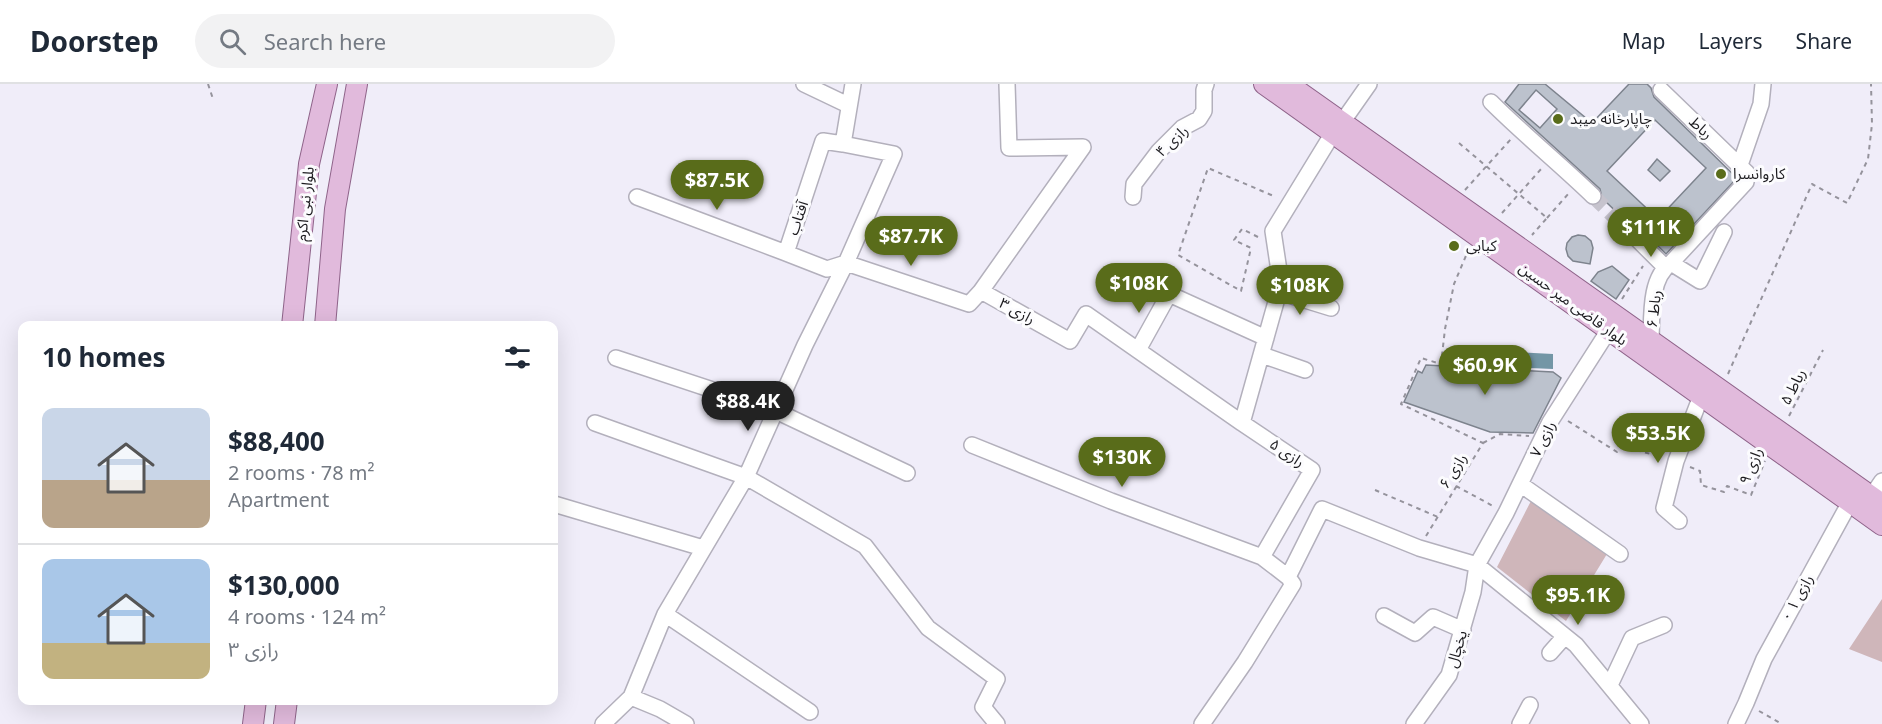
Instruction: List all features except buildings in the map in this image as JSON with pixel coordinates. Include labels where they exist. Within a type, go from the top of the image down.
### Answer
[{"type":"main road","name":"بلوار نبی اکرم","points":[[293,321],[309,164],[327,84]]},
{"type":"main road","name":"بلوار نبی اکرم","points":[[325,321],[335,209],[357,84]]},
{"type":"main road","name":"بلوار قاضی میر حسین","points":[[1264,84],[1338,127],[1721,390],[1850,502],[1882,525]]},
{"type":"main road","name":"بلوار قاضی میر حسین","points":[[1288,84],[1338,127],[1476,235],[1615,316],[1701,396],[1878,494]]},
{"type":"main road","points":[[253,724],[255,705]]},
{"type":"main road","points":[[284,724],[286,705]]},
{"type":"street","points":[[804,84],[848,105]]},
{"type":"street","points":[[603,724],[631,697],[665,614],[746,477],[894,154],[843,144],[853,84]]},
{"type":"street","name":"رازی ۳","points":[[1007,84],[1009,148],[1083,147],[981,291],[1070,341],[1086,314],[1242,423]]},
{"type":"street","name":"رازی ۴","points":[[1133,197],[1134,184],[1159,151],[1182,128],[1199,120],[1204,111],[1206,84]]},
{"type":"street","points":[[1242,423],[1281,284],[1273,231],[1338,127],[1369,84]]},
{"type":"street","points":[[1668,265],[1746,182],[1747,173],[1740,165],[1761,104],[1763,84]]},
{"type":"street","name":"رباط","points":[[1661,90],[1740,165]]},
{"type":"street","points":[[1491,102],[1593,196]]},
{"type":"street","name":"آفتاب","points":[[843,144],[823,141],[786,253],[827,269],[846,263]]},
{"type":"street","points":[[637,197],[786,253]]},
{"type":"street","points":[[1629,231],[1668,265],[1700,281],[1724,232]]},
{"type":"street","points":[[846,263],[969,304],[981,291]]},
{"type":"street","name":"رباط ۶","points":[[1651,341],[1655,287],[1668,265]]},
{"type":"street","points":[[1279,292],[1331,308]]},
{"type":"street","points":[[1138,350],[1169,294],[1266,338]]},
{"type":"street","name":"رازی ۷","points":[[1477,565],[1556,413],[1615,316]]},
{"type":"street","points":[[1262,355],[1305,370]]},
{"type":"street","points":[[616,358],[776,411],[907,473]]},
{"type":"street","points":[[1679,522],[1664,508],[1676,461],[1701,396]]},
{"type":"street","points":[[596,423],[746,477],[865,546],[928,628],[997,679],[983,707],[997,724]]},
{"type":"street","name":"رازی ۵","points":[[1242,423],[1312,470],[1262,557]]},
{"type":"street","points":[[972,445],[1111,501],[1262,557],[1288,577],[1293,584],[1245,662],[1202,724]]},
{"type":"street","points":[[1520,484],[1620,554]]},
{"type":"street","name":"رازی ۱ ۰","points":[[1736,724],[1764,659],[1850,502]]},
{"type":"street","points":[[558,505],[703,548]]},
{"type":"street","points":[[1288,577],[1322,509],[1419,548],[1477,565],[1576,645],[1641,724]]},
{"type":"street","name":"یخچال","points":[[1419,723],[1449,675],[1473,592],[1477,565]]},
{"type":"street","points":[[665,614],[810,712]]},
{"type":"street","points":[[1384,616],[1415,633],[1433,617],[1463,630]]},
{"type":"street","points":[[1610,685],[1632,638],[1664,625]]},
{"type":"street","points":[[1550,653],[1565,636]]},
{"type":"street","points":[[631,697],[660,709],[686,724]]},
{"type":"street","points":[[1520,724],[1530,705]]},
{"type":"path","points":[[208,84],[213,99]]},
{"type":"path","points":[[1721,390],[1812,184],[1847,203],[1868,159],[1872,124],[1871,84]]},
{"type":"path","points":[[1463,192],[1510,139]]},
{"type":"path","points":[[1459,143],[1547,218]]},
{"type":"path","points":[[1498,217],[1545,164]]},
{"type":"path","points":[[1275,246],[1242,229],[1234,240],[1251,248],[1241,291],[1178,255],[1208,168],[1290,203]]},
{"type":"path","points":[[1528,238],[1572,190]]},
{"type":"path","name":"رازی ۶","points":[[1419,548],[1483,443],[1401,404],[1421,358],[1441,364],[1454,284],[1476,235]]},
{"type":"path","points":[[1615,316],[1647,260]]},
{"type":"path","name":"رباط ۵","points":[[1776,439],[1804,391],[1823,350]]},
{"type":"path","points":[[1556,413],[1617,452],[1621,446],[1676,461]]},
{"type":"path","points":[[1483,443],[1500,434],[1543,437]]},
{"type":"path","name":"رازی ۹","points":[[1676,461],[1700,471],[1701,485],[1724,492],[1727,486],[1751,495],[1776,439]]},
{"type":"path","points":[[1456,486],[1506,513]]},
{"type":"path","points":[[1375,490],[1438,517]]},
{"type":"path","points":[[1748,700],[1782,724]]},
{"type":"shaded area","points":[[1532,499],[1610,549],[1566,621],[1497,567]]},
{"type":"shaded area","points":[[1882,599],[1882,662],[1849,649]]},
{"type":"water","points":[[1467,349],[1498,350],[1497,367],[1466,366]]},
{"type":"water","points":[[1511,352],[1553,354],[1553,369],[1510,367]]},
{"type":"tunnel","points":[[1593,196],[1629,231]]},
{"type":"place","name":"چاپارخانه میبد","points":[[1558,119]]},
{"type":"place","name":"کاروانسرا","points":[[1721,174]]},
{"type":"place","name":"کبابی","points":[[1454,246]]}]
